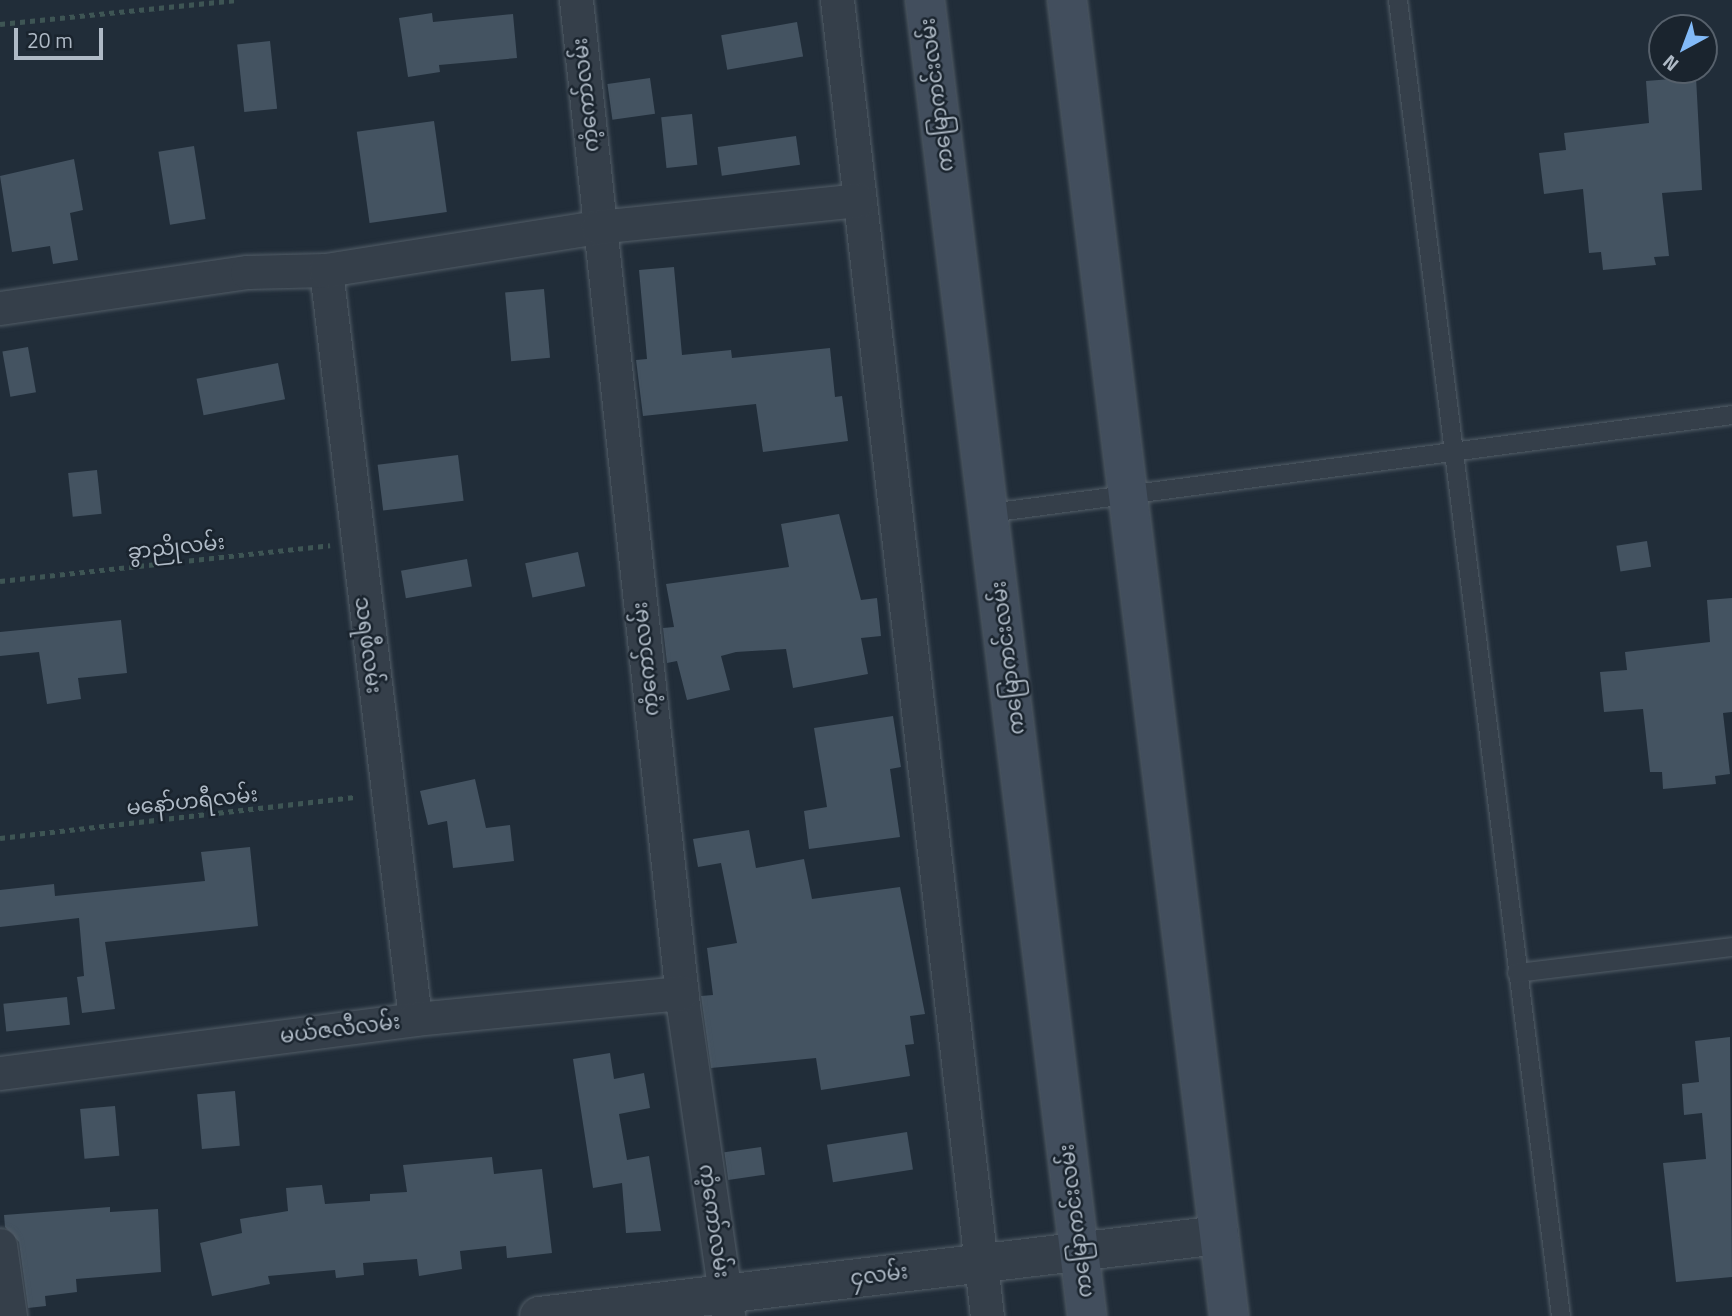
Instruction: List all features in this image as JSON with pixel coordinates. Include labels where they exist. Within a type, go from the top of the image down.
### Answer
[{"type":"main road","name":"ကမြောကင်းလမ်း","points":[[925,0],[1087,1316]]},
{"type":"main road","points":[[1068,0],[1229,1316]]},
{"type":"street","name":"ကံ့ကော်လမ်း","points":[[576,0],[598,226],[682,993],[727,1304]]},
{"type":"street","points":[[837,0],[987,1316]]},
{"type":"street","points":[[0,308],[247,272],[326,270],[598,226],[859,200]]},
{"type":"street","name":"သရဖီလမ်း","points":[[326,270],[356,542],[415,1019]]},
{"type":"street","name":"မယ်ဇလီလမ်း","points":[[0,1073],[415,1019],[682,993]]},
{"type":"street","name":"၄လမ်း","points":[[539,1316],[727,1304],[980,1263],[1219,1236]]},
{"type":"street","points":[[0,1245],[10,1316]]},
{"type":"lane","points":[[1398,0],[1561,1316]]},
{"type":"lane","points":[[990,513],[1454,454],[1732,415]]},
{"type":"lane","points":[[1517,974],[1732,947]]},
{"type":"path","points":[[0,24],[235,0]]},
{"type":"path","name":"ခွာညိုလမ်း","points":[[0,581],[356,542]]},
{"type":"path","name":"မနော်ဟရီလမ်း","points":[[0,838],[387,793]]},
{"type":"building","points":[[432,13],[433,22],[513,14],[517,58],[439,65],[440,72],[408,77],[399,18]]},
{"type":"building","points":[[797,22],[803,56],[727,70],[721,35]]},
{"type":"building","points":[[270,41],[277,109],[244,112],[237,44]]},
{"type":"building","points":[[650,78],[655,114],[612,120],[607,84]]},
{"type":"building","points":[[1646,81],[1648,84],[1696,84],[1702,190],[1662,193],[1669,256],[1654,257],[1656,265],[1603,270],[1601,252],[1589,253],[1583,189],[1544,194],[1539,153],[1566,150],[1564,133],[1649,123]]},
{"type":"building","points":[[692,114],[697,165],[667,168],[661,117]]},
{"type":"building","points":[[434,121],[447,212],[370,223],[357,132]]},
{"type":"building","points":[[796,136],[800,165],[722,176],[718,147]]},
{"type":"building","points":[[194,146],[206,219],[170,225],[158,152]]},
{"type":"building","points":[[74,159],[83,210],[70,213],[78,260],[53,264],[50,246],[12,252],[0,176]]},
{"type":"building","points":[[674,267],[682,355],[731,350],[732,358],[830,348],[835,397],[842,396],[848,441],[763,452],[756,404],[643,416],[636,360],[647,359],[639,270]]},
{"type":"building","points":[[544,289],[550,358],[511,361],[505,292]]},
{"type":"building","points":[[28,347],[36,392],[10,397],[2,352]]},
{"type":"building","points":[[278,363],[285,399],[204,415],[197,379]]},
{"type":"building","points":[[458,455],[464,501],[383,511],[378,465]]},
{"type":"building","points":[[97,470],[102,514],[73,517],[68,473]]},
{"type":"building","points":[[839,514],[861,600],[877,598],[881,636],[861,638],[868,674],[793,688],[786,649],[736,652],[721,656],[730,690],[687,700],[677,661],[667,663],[663,628],[674,627],[666,584],[789,567],[781,524]]},
{"type":"building","points":[[1647,541],[1651,567],[1620,572],[1616,546]]},
{"type":"building","points":[[578,552],[585,586],[532,597],[525,563]]},
{"type":"building","points":[[467,559],[472,587],[406,598],[401,571]]},
{"type":"building","points":[[1732,598],[1732,712],[1723,713],[1730,774],[1715,776],[1716,784],[1663,789],[1662,772],[1650,772],[1643,709],[1604,712],[1600,672],[1627,670],[1625,652],[1710,642],[1707,600]]},
{"type":"building","points":[[121,620],[127,673],[78,678],[81,699],[47,704],[39,652],[0,656],[0,632]]},
{"type":"building","points":[[893,716],[901,767],[890,769],[900,837],[809,849],[804,811],[827,807],[814,728]]},
{"type":"building","points":[[475,779],[486,828],[510,825],[514,861],[453,868],[447,821],[428,825],[420,791]]},
{"type":"building","points":[[749,830],[756,868],[804,859],[812,899],[900,887],[925,1014],[910,1016],[914,1044],[905,1045],[910,1076],[821,1090],[816,1058],[711,1068],[701,996],[713,995],[707,948],[737,943],[721,863],[698,867],[693,839]]},
{"type":"building","points":[[250,847],[258,926],[105,942],[115,1009],[82,1013],[77,977],[84,976],[79,918],[0,927],[0,890],[54,884],[55,896],[205,881],[201,852]]},
{"type":"building","points":[[67,997],[70,1025],[6,1032],[3,1004]]},
{"type":"building","points":[[1730,1037],[1732,1277],[1676,1282],[1663,1163],[1706,1159],[1702,1113],[1684,1115],[1682,1084],[1699,1082],[1695,1041]]},
{"type":"building","points":[[610,1053],[614,1079],[644,1073],[650,1108],[619,1114],[627,1160],[649,1156],[661,1231],[626,1233],[622,1183],[593,1188],[573,1059]]},
{"type":"building","points":[[235,1091],[240,1146],[202,1149],[197,1094]]},
{"type":"building","points":[[115,1106],[119,1156],[84,1159],[80,1109]]},
{"type":"building","points":[[907,1132],[913,1170],[833,1182],[827,1145]]},
{"type":"building","points":[[761,1147],[765,1175],[728,1180],[724,1152]]},
{"type":"building","points":[[492,1157],[494,1174],[542,1169],[552,1253],[507,1258],[506,1246],[460,1251],[462,1269],[419,1276],[417,1259],[363,1263],[364,1275],[336,1278],[335,1270],[268,1276],[270,1284],[212,1296],[200,1243],[242,1233],[240,1219],[288,1211],[286,1188],[322,1185],[325,1204],[370,1201],[370,1194],[407,1192],[403,1165]]},
{"type":"building","points":[[110,1207],[110,1212],[158,1209],[161,1272],[76,1279],[77,1292],[45,1296],[46,1306],[28,1308],[19,1242],[5,1227],[4,1215]]}]
